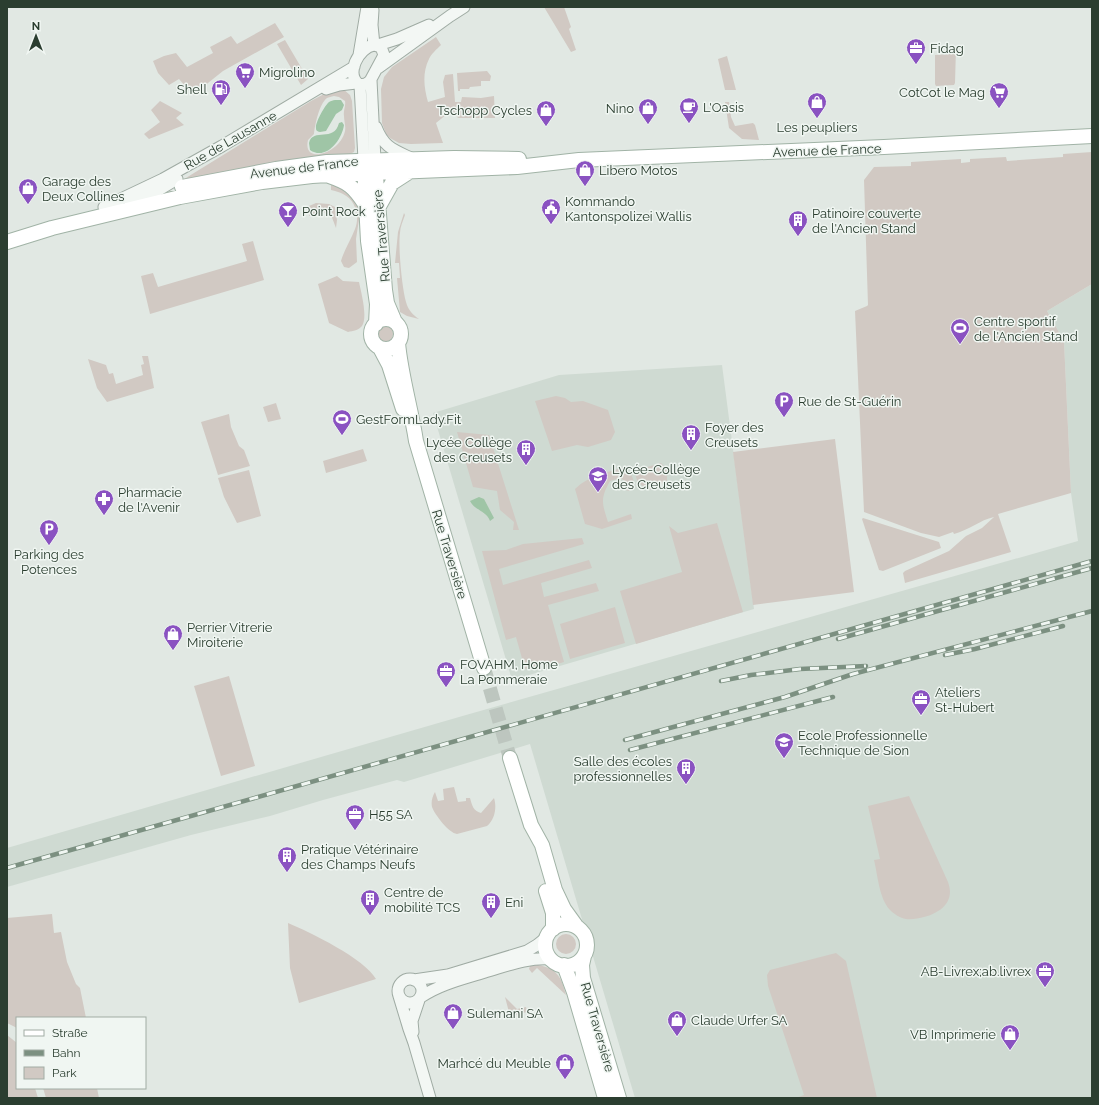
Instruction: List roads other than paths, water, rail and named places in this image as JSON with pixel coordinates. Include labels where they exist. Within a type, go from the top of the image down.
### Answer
[{"type":"main road","name":"Avenue de France","points":[[52,228],[118,211],[149,199],[209,181],[327,162],[369,166],[517,167],[563,162],[1092,136]]},
{"type":"main road","name":"Avenue de France","points":[[52,228],[104,207],[149,199],[207,192],[262,182],[327,175],[393,160],[411,166]]},
{"type":"main road","name":"Rue Traversière","points":[[369,166],[372,207],[387,303],[395,322]]},
{"type":"main road","points":[[327,175],[344,182],[354,189],[372,207],[392,184],[411,166]]},
{"type":"main road","name":"Rue Traversière","points":[[372,207],[368,241],[377,304],[376,324]]},
{"type":"main road","points":[[7,242],[52,228]]},
{"type":"main road","points":[[387,319],[395,322],[401,332],[398,343],[390,348],[380,348],[373,342],[371,332],[376,324],[383,320],[387,319]]},
{"type":"main road","name":"Rue Traversière","points":[[398,343],[400,362],[416,441],[484,668]]},
{"type":"main road","name":"Rue Traversière","points":[[380,348],[389,365],[406,419],[416,441]]},
{"type":"main road","points":[[510,758],[531,824],[542,845],[560,902],[577,927]]},
{"type":"main road","points":[[531,824],[534,851],[552,907],[550,933],[546,948],[551,959],[556,963],[564,965],[575,963],[584,956],[587,946],[586,938],[583,932],[577,927],[571,924],[564,924],[550,933]]},
{"type":"main road","name":"Rue Traversière","points":[[584,956],[582,965],[583,978],[619,1098]]},
{"type":"main road","name":"Rue Traversière","points":[[564,965],[574,992],[605,1098]]},
{"type":"street","points":[[354,67],[359,56],[367,7]]},
{"type":"street","points":[[369,166],[373,123],[373,75],[384,55],[382,49],[376,45],[372,25],[373,7]]},
{"type":"street","points":[[373,75],[464,7]]},
{"type":"street","points":[[359,56],[365,49],[398,39],[450,16]]},
{"type":"street","name":"Rue de Lausanne","points":[[104,207],[176,172],[354,67]]},
{"type":"street","name":"Rue Traversière","points":[[354,67],[352,76],[358,84],[369,166]]},
{"type":"street","name":"Rue de Lausanne","points":[[149,199],[324,91],[339,85],[366,84],[373,75]]},
{"type":"street","points":[[373,123],[379,136],[387,146],[411,166]]},
{"type":"street","points":[[430,1098],[399,996],[398,991],[400,984],[406,980],[436,978],[448,975],[522,953],[532,949],[550,933]]},
{"type":"street","points":[[399,996],[404,1002],[412,1003],[438,988],[516,963],[535,959],[551,959]]},
{"type":"street","points":[[413,1038],[412,1021],[423,993],[420,983],[414,980]]},
{"type":"tunnel","points":[[484,668],[510,758]]},
{"type":"railway","points":[[7,868],[1092,561]]},
{"type":"railway","points":[[838,639],[1092,568]]},
{"type":"railway","points":[[625,740],[785,697],[853,674],[1092,611]]},
{"type":"railway","points":[[945,655],[975,649],[1063,626]]},
{"type":"railway","points":[[721,681],[751,675],[800,669],[866,666]]},
{"type":"railway","points":[[630,750],[833,697]]},
{"type":"place","name":"Fidag","points":[[916,65]]},
{"type":"place","name":"Migrolino","points":[[245,89]]},
{"type":"place","name":"Shell","points":[[221,106]]},
{"type":"place","name":"CotCot le Mag","points":[[999,109]]},
{"type":"place","name":"Les peupliers","points":[[817,119]]},
{"type":"place","name":"L'Oasis","points":[[689,124]]},
{"type":"place","name":"Nino","points":[[648,125]]},
{"type":"place","name":"Tschopp Cycles","points":[[546,127]]},
{"type":"place","name":"Libero Motos","points":[[585,187]]},
{"type":"place","name":"Garage des Deux Collines","points":[[28,205]]},
{"type":"place","name":"Kommando Kantonspolizei Wallis","points":[[551,225]]},
{"type":"place","name":"Point Rock","points":[[288,228]]},
{"type":"place","name":"Patinoire couverte de l'Ancien Stand","points":[[798,237]]},
{"type":"place","name":"Centre sportif de l'Ancien Stand","points":[[960,345]]},
{"type":"place","name":"Rue de St-Guérin","points":[[784,418]]},
{"type":"place","name":"GestFormLady.Fit","points":[[342,436]]},
{"type":"place","name":"Foyer des Creusets","points":[[691,451]]},
{"type":"place","name":"Lycée Collège des Creusets","points":[[526,466]]},
{"type":"place","name":"Lycée-Collège des Creusets","points":[[598,493]]},
{"type":"place","name":"Pharmacie de l'Avenir","points":[[104,516]]},
{"type":"place","name":"Parking des Potences","points":[[49,546]]},
{"type":"place","name":"Perrier Vitrerie Miroiterie","points":[[173,651]]},
{"type":"place","name":"FOVAHM, Home La Pommeraie","points":[[446,688]]},
{"type":"place","name":"Ateliers St-Hubert","points":[[921,716]]},
{"type":"place","name":"Ecole Professionnelle Technique de Sion","points":[[784,759]]},
{"type":"place","name":"Salle des écoles professionnelles","points":[[686,785]]},
{"type":"place","name":"H55 SA","points":[[355,831]]},
{"type":"place","name":"Pratique Vétérinaire des Champs Neufs","points":[[287,873]]},
{"type":"place","name":"Centre de mobilité TCS","points":[[370,916]]},
{"type":"place","name":"Eni","points":[[491,919]]},
{"type":"place","name":"AB-Livrex;ab.livrex","points":[[1045,988]]},
{"type":"place","name":"Sulemani SA","points":[[453,1030]]},
{"type":"place","name":"Claude Urfer SA","points":[[677,1037]]},
{"type":"place","name":"VB Imprimerie","points":[[1010,1051]]},
{"type":"place","name":"Marhcé du Meuble","points":[[565,1080]]}]
